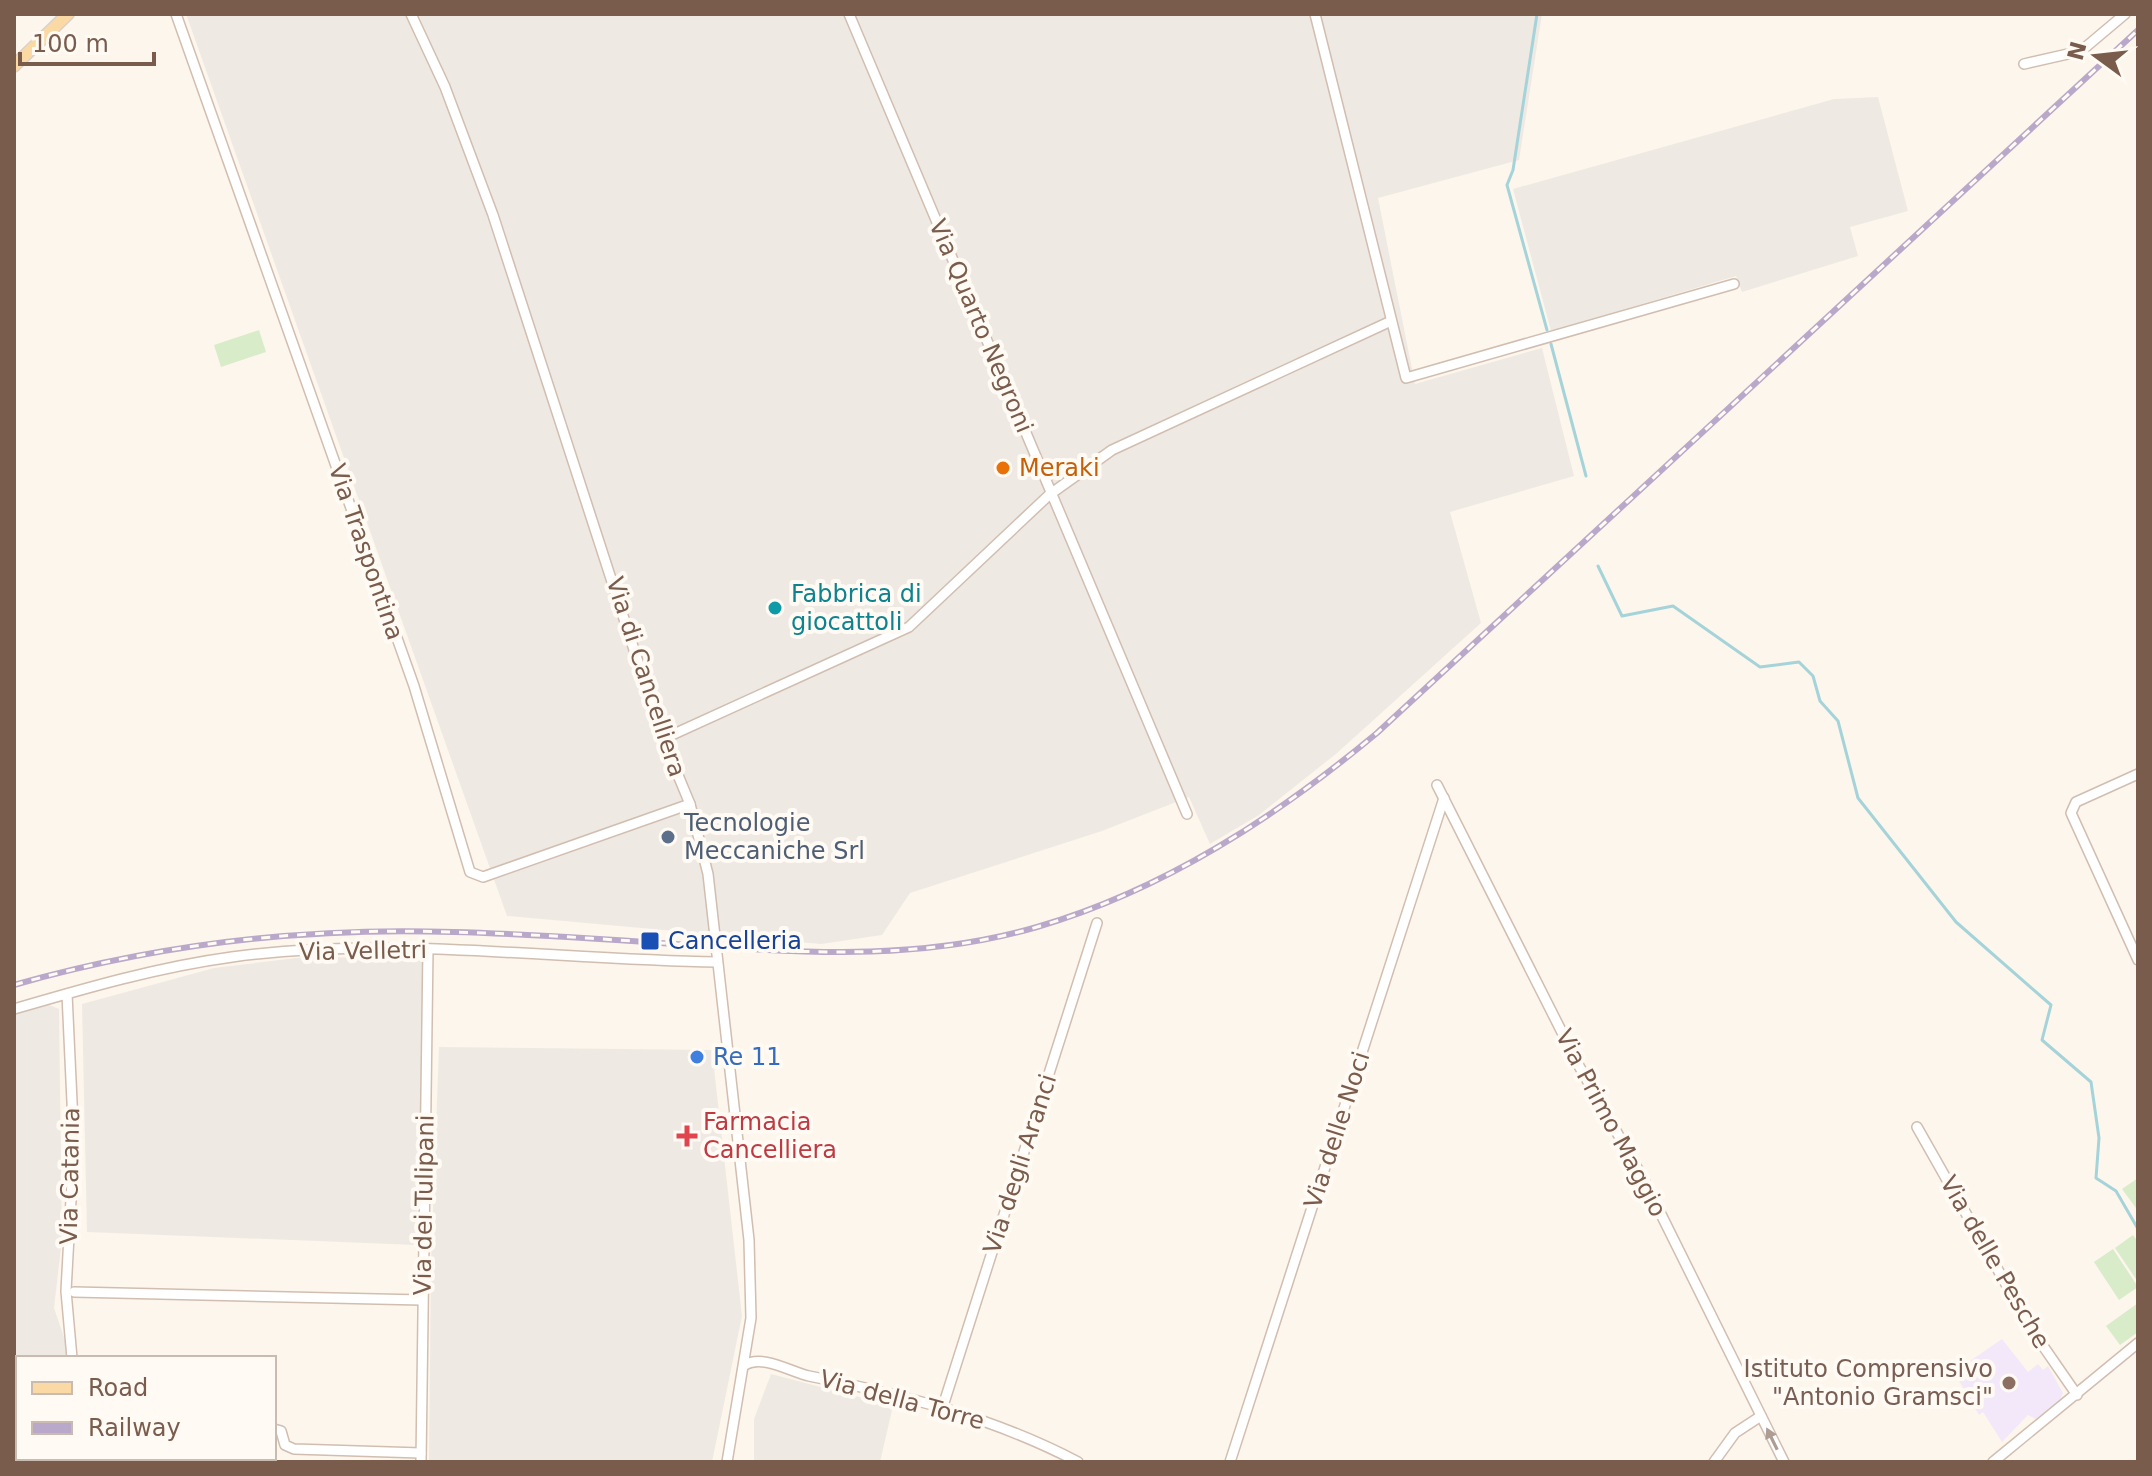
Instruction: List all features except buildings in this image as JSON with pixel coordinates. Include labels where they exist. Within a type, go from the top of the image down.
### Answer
[{"type":"main road","points":[[14,66],[68,14]]},
{"type":"street","name":"Via Traspontina","points":[[176,14],[414,686],[470,872],[483,877],[690,804]]},
{"type":"street","name":"Via di Cancelliera","points":[[411,14],[445,87],[493,215],[663,739],[690,804],[708,874],[751,1255],[750,1335],[727,1462]]},
{"type":"street","name":"Via Quarto Negroni","points":[[849,14],[1014,402],[1049,495],[1187,814]]},
{"type":"street","points":[[1315,14],[1389,322],[1406,378],[1734,284]]},
{"type":"street","points":[[2024,64],[2081,51],[2125,14]]},
{"type":"street","points":[[663,739],[909,627],[1049,495],[1122,444],[1389,322]]},
{"type":"street","points":[[2138,774],[2076,802],[2071,813],[2138,960]]},
{"type":"street","name":"Via Primo Maggio","points":[[1437,785],[1579,1066],[1644,1180],[1784,1462]]},
{"type":"street","name":"Via delle Noci","points":[[1230,1462],[1444,798]]},
{"type":"street","name":"Via degli Aranci","points":[[943,1406],[1097,923]]},
{"type":"street","name":"Via Velletri","points":[[14,1009],[232,957],[330,950],[428,949],[717,962]]},
{"type":"street","name":"Via dei Tulipani","points":[[421,1458],[428,949]]},
{"type":"street","name":"Via Catania","points":[[67,994],[74,1145],[66,1291],[72,1356]]},
{"type":"street","name":"Via delle Pesche","points":[[1917,1127],[2032,1330],[2077,1395]]},
{"type":"street","points":[[74,1292],[422,1300]]},
{"type":"street","points":[[750,1335],[755,1351],[767,1363]]},
{"type":"street","points":[[1993,1462],[2138,1343]]},
{"type":"street","name":"Via della Torre","points":[[745,1365],[757,1360],[791,1372],[943,1406],[1013,1431],[1078,1462]]},
{"type":"street","points":[[1714,1462],[1735,1433],[1761,1416]]},
{"type":"street","points":[[276,1430],[281,1431],[285,1445],[294,1449],[421,1458]]},
{"type":"shaded area","points":[[186,14],[1542,14],[1519,160],[1378,198],[1415,384],[1542,348],[1574,476],[1450,512],[1481,623],[1337,753],[1259,815],[1210,844],[1189,797],[1102,831],[910,893],[882,935],[821,944],[507,916]]},
{"type":"shaded area","points":[[1878,97],[1908,211],[1850,227],[1858,256],[1742,292],[1736,276],[1551,331],[1513,189],[1834,99]]},
{"type":"shaded area","points":[[296,958],[426,959],[416,1245],[87,1232],[82,1004],[214,968]]},
{"type":"shaded area","points":[[47,1004],[59,1009],[62,1239],[54,1308],[66,1343],[66,1356],[16,1356],[16,1460],[61,1462],[14,1462],[14,1014]]},
{"type":"shaded area","points":[[439,1047],[712,1050],[742,1316],[712,1462],[429,1462],[431,1263]]},
{"type":"shaded area","name":"Istituto Comprensivo \"Antonio Gramsci\"","points":[[2002,1339],[2028,1372],[2038,1364],[2043,1370],[2048,1366],[2063,1393],[2060,1400],[2036,1419],[2028,1415],[2002,1442],[1983,1412],[1979,1415],[1954,1372]]},
{"type":"shaded area","points":[[771,1374],[893,1406],[880,1462],[754,1462],[754,1419]]},
{"type":"green space","points":[[259,330],[266,352],[221,367],[214,345]]},
{"type":"green space","points":[[2138,1178],[2138,1206],[2136,1208],[2122,1189]]},
{"type":"green space","points":[[2133,1235],[2138,1242],[2138,1282],[2115,1248]]},
{"type":"green space","points":[[2113,1249],[2138,1287],[2119,1300],[2094,1262]]},
{"type":"green space","points":[[2138,1303],[2138,1332],[2120,1345],[2106,1326]]},
{"type":"waterway","points":[[1537,14],[1513,170],[1507,185],[1547,330]]},
{"type":"waterway","points":[[1551,344],[1586,476]]},
{"type":"waterway","points":[[1598,566],[1622,616],[1673,606],[1760,667],[1799,662],[1813,676],[1820,701],[1838,721],[1858,798],[1956,922],[2051,1005],[2042,1040],[2091,1082],[2099,1138],[2096,1178],[2116,1191],[2138,1229]]},
{"type":"railway","points":[[14,985],[177,949],[341,932],[515,934],[787,951],[913,949],[954,945],[1037,927],[1130,893],[1174,872],[1259,822],[1377,733],[2138,30]]},
{"type":"place","name":"Meraki","points":[[1003,468]]},
{"type":"place","name":"Fabbrica di giocattoli","points":[[775,608]]},
{"type":"place","name":"Tecnologie Meccaniche Srl","points":[[668,837]]},
{"type":"place","name":"Cancelleria","points":[[650,941]]},
{"type":"place","name":"Re 11","points":[[697,1057]]},
{"type":"place","name":"Farmacia Cancelliera","points":[[687,1136]]},
{"type":"place","name":"Istituto Comprensivo \"Antonio Gramsci\"","points":[[2009,1383]]}]
